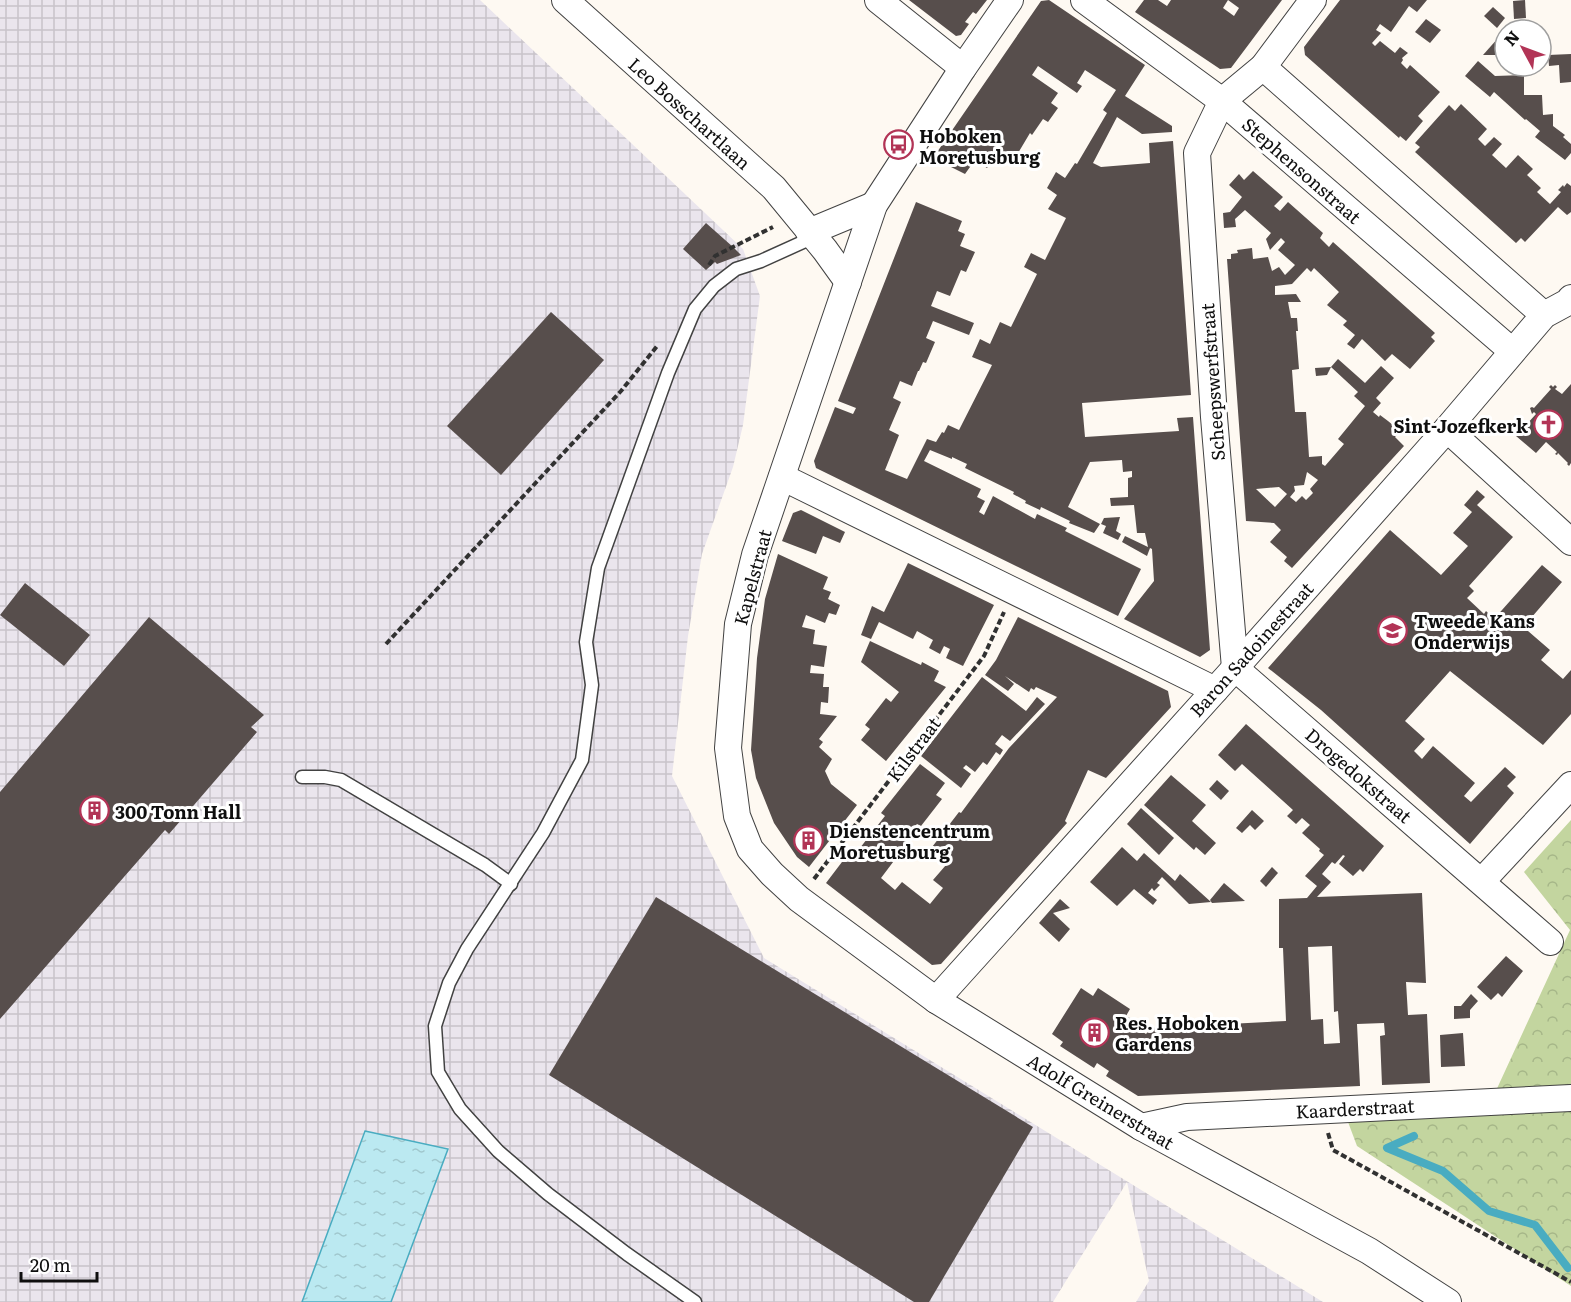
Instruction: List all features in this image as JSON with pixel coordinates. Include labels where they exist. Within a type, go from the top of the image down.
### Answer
[{"type":"street","name":"Leo Bosschartlaan","points":[[565,0],[774,188],[811,234]]},
{"type":"street","points":[[878,0],[963,68]]},
{"type":"street","name":"Kapelstraat","points":[[771,873],[750,849],[736,816],[728,748],[738,624],[755,555],[874,205],[1010,0]]},
{"type":"street","name":"Stephensonstraat","points":[[1084,0],[1222,101],[1512,351]]},
{"type":"street","points":[[1222,101],[1263,67],[1313,0]]},
{"type":"street","points":[[1263,67],[1544,315]]},
{"type":"street","name":"Scheepswerfstraat","points":[[1222,101],[1197,153],[1214,417],[1235,668]]},
{"type":"street","points":[[848,282],[811,234],[874,205]]},
{"type":"street","name":"Baron Sadoinestraat","points":[[936,1000],[1235,668],[1447,429],[1544,315],[1570,302]]},
{"type":"street","points":[[1447,429],[1571,542]]},
{"type":"street","points":[[782,477],[1215,690]]},
{"type":"street","name":"Drogedokstraat","points":[[1235,668],[1550,942]]},
{"type":"street","points":[[1482,881],[1571,785]]},
{"type":"street","name":"Adolf Greinerstraat","points":[[771,873],[799,899],[936,1000],[1141,1127],[1369,1251],[1448,1302]]},
{"type":"street","name":"Kaarderstraat","points":[[1141,1127],[1187,1116],[1571,1098]]},
{"type":"lane","points":[[695,1302],[548,1194],[498,1151],[460,1109],[438,1071],[435,1026],[449,983],[467,949],[511,884],[559,806],[582,760],[592,686],[586,642],[598,568],[668,373],[695,309],[714,285],[736,269],[761,261],[811,234]]},
{"type":"lane","points":[[302,777],[341,780],[485,865],[511,884]]},
{"type":"path","points":[[386,644],[647,361]]},
{"type":"path","name":"Kilstraat","points":[[799,899],[984,656],[1014,592]]},
{"type":"path","points":[[1320,1110],[1333,1150],[1571,1282]]},
{"type":"shaded area","points":[[0,0],[480,0],[743,249],[760,296],[743,425],[733,467],[702,554],[688,636],[672,776],[764,958],[1323,1302],[1136,1302],[1149,1281],[1127,1182],[1053,1302],[0,1302]]},
{"type":"green space","points":[[1571,820],[1571,1286],[1357,1146],[1348,1122],[1494,1095],[1570,930],[1524,872]]},
{"type":"water","points":[[365,1131],[448,1149],[391,1302],[302,1302]]},
{"type":"building","points":[[909,0],[987,0],[976,14],[973,12],[965,22],[969,24],[961,35],[956,36]]},
{"type":"building","points":[[1049,0],[1145,65],[1125,96],[1172,126],[1172,132],[1142,134],[1117,117],[1093,163],[1101,167],[1150,163],[1149,143],[1173,141],[1191,395],[1082,403],[1085,437],[1179,431],[1177,418],[1193,417],[1210,650],[1200,657],[1124,619],[1154,581],[1152,549],[1150,548],[1147,556],[1122,542],[1125,536],[1148,547],[1145,533],[1137,533],[1134,505],[1111,506],[1110,498],[1128,497],[1128,478],[1132,477],[1132,471],[1123,472],[1122,460],[1090,462],[1068,507],[1100,524],[1094,533],[1069,523],[1070,521],[1041,507],[1040,510],[1025,503],[1026,501],[1013,494],[1014,492],[965,468],[967,464],[952,457],[952,459],[930,450],[924,461],[981,489],[977,497],[985,501],[979,512],[984,515],[993,496],[1035,519],[1037,514],[1067,528],[1065,531],[1141,569],[1118,616],[816,468],[814,461],[835,407],[853,414],[856,408],[838,401],[916,202],[962,221],[958,231],[965,234],[960,246],[975,252],[966,272],[961,270],[950,296],[937,291],[931,306],[974,323],[969,335],[933,321],[926,338],[935,342],[926,363],[923,362],[912,386],[900,381],[893,398],[901,402],[889,430],[899,435],[885,470],[907,479],[927,439],[936,442],[948,425],[959,430],[992,365],[972,357],[980,339],[990,344],[1000,322],[1011,327],[1037,274],[1024,267],[1031,253],[1045,260],[1066,218],[1048,209],[1057,195],[1047,188],[1056,172],[1065,178],[1075,163],[1077,164],[1107,113],[1103,110],[1116,90],[1085,70],[1077,83],[1082,86],[1077,93],[1038,66],[1032,75],[1058,93],[1051,103],[1058,108],[1048,122],[1043,119],[1032,135],[1030,133],[1011,165],[996,155],[987,168],[975,160],[965,174],[933,158],[1041,1]]},
{"type":"building","points":[[1144,0],[1158,0],[1167,6],[1171,0],[1228,0],[1282,0],[1231,68],[1220,69],[1135,12]],"holes":[[[1228,0],[1239,8],[1234,16],[1223,8]]]},
{"type":"building","points":[[1340,0],[1427,0],[1417,12],[1409,6],[1391,32],[1380,24],[1376,30],[1381,33],[1372,43],[1375,46],[1380,41],[1395,53],[1400,47],[1408,53],[1402,58],[1401,63],[1407,69],[1410,65],[1440,92],[1418,116],[1423,121],[1406,141],[1400,136],[1399,138],[1305,55],[1304,47]]},
{"type":"building","points":[[1525,0],[1526,18],[1514,18],[1513,1]]},
{"type":"building","points":[[1493,7],[1505,18],[1493,18],[1493,24],[1484,16]]},
{"type":"building","points":[[1426,19],[1441,30],[1430,43],[1415,32]]},
{"type":"building","points":[[1493,44],[1493,55],[1483,55]]},
{"type":"building","points":[[1571,54],[1571,82],[1560,83],[1559,65],[1553,66],[1553,55]]},
{"type":"building","points":[[1478,61],[1493,74],[1493,78],[1524,78],[1524,95],[1542,95],[1543,115],[1553,114],[1553,126],[1565,135],[1563,137],[1571,144],[1571,153],[1565,160],[1535,137],[1540,131],[1494,92],[1490,97],[1465,76]]},
{"type":"building","points":[[1461,104],[1487,129],[1478,139],[1485,146],[1494,137],[1502,144],[1492,155],[1506,168],[1518,155],[1533,169],[1527,175],[1541,188],[1537,192],[1550,204],[1561,192],[1558,190],[1563,185],[1564,187],[1567,183],[1571,186],[1571,212],[1567,215],[1558,207],[1525,242],[1521,238],[1516,243],[1415,152],[1420,147],[1415,143],[1449,105],[1455,111]]},
{"type":"building","points":[[1253,171],[1283,197],[1274,206],[1280,211],[1288,202],[1323,233],[1320,238],[1329,247],[1333,242],[1435,333],[1431,337],[1435,341],[1410,369],[1392,354],[1385,361],[1362,339],[1354,349],[1347,344],[1355,335],[1343,325],[1347,321],[1327,305],[1339,292],[1314,268],[1311,272],[1307,268],[1292,284],[1275,286],[1275,295],[1296,294],[1301,302],[1288,302],[1291,318],[1297,318],[1298,331],[1296,331],[1299,369],[1292,370],[1295,412],[1306,412],[1309,457],[1322,456],[1322,464],[1325,466],[1344,444],[1338,439],[1365,406],[1354,396],[1358,392],[1331,367],[1338,359],[1365,383],[1381,366],[1394,378],[1376,398],[1381,403],[1373,412],[1400,431],[1395,437],[1404,446],[1292,568],[1284,561],[1287,557],[1270,542],[1281,530],[1274,523],[1246,521],[1227,259],[1231,259],[1231,254],[1238,253],[1237,250],[1252,248],[1253,259],[1268,257],[1272,271],[1279,267],[1285,275],[1295,265],[1278,250],[1285,242],[1281,238],[1270,250],[1266,239],[1271,233],[1245,210],[1235,219],[1236,227],[1224,228],[1223,213],[1230,212],[1242,197],[1229,185],[1239,174],[1244,180]],"holes":[[[1307,472],[1318,480],[1310,489],[1313,493],[1306,500],[1302,496],[1296,502],[1290,497],[1295,491],[1294,486],[1304,485]],[[1279,487],[1287,494],[1275,507],[1256,489]]]},
{"type":"building","points":[[706,223],[741,255],[717,264],[715,262],[706,270],[683,249]]},
{"type":"building","points":[[551,312],[604,360],[501,475],[447,426]]},
{"type":"building","points":[[1331,367],[1327,375],[1316,376],[1315,368]]},
{"type":"building","name":"Sint-Jozefkerk","points":[[1571,384],[1571,463],[1569,466],[1558,453],[1555,454],[1557,452],[1546,442],[1536,453],[1516,436],[1536,414],[1534,412],[1532,414],[1530,408],[1534,408],[1551,389],[1549,387],[1551,385],[1553,387],[1555,385],[1557,387],[1555,389],[1562,394]]},
{"type":"building","points":[[1477,490],[1485,497],[1477,505],[1513,537],[1469,586],[1474,591],[1467,598],[1484,614],[1486,611],[1494,619],[1542,565],[1562,582],[1525,625],[1530,629],[1528,631],[1550,650],[1541,660],[1563,679],[1571,670],[1571,714],[1543,745],[1450,671],[1405,721],[1425,739],[1414,751],[1422,759],[1433,746],[1475,783],[1464,796],[1471,802],[1505,767],[1516,777],[1507,786],[1514,793],[1470,844],[1321,710],[1268,668],[1390,530],[1441,575],[1468,546],[1453,533],[1472,512],[1464,505]]},
{"type":"building","points":[[801,510],[845,532],[840,543],[823,536],[816,554],[782,541],[793,513]]},
{"type":"building","points":[[1120,517],[1116,531],[1121,534],[1118,540],[1103,533],[1106,526],[1101,524],[1104,518]]},
{"type":"building","points":[[778,554],[828,577],[823,589],[831,592],[828,599],[840,605],[836,615],[829,613],[825,623],[806,615],[802,627],[815,630],[813,644],[827,646],[824,667],[811,665],[810,673],[824,674],[823,687],[829,687],[828,703],[821,702],[820,714],[837,716],[819,739],[823,742],[819,747],[832,759],[825,771],[831,784],[857,805],[809,867],[797,857],[774,823],[756,778],[751,750],[757,658],[765,599]]},
{"type":"building","points":[[908,563],[994,605],[963,666],[946,658],[950,649],[944,646],[940,654],[929,648],[933,640],[917,631],[913,639],[879,622],[871,639],[861,635],[872,606],[884,612]]},
{"type":"building","points":[[25,583],[90,635],[64,666],[0,615]]},
{"type":"building","name":"300 Tonn Hall","points":[[149,617],[264,715],[251,727],[257,732],[169,834],[165,830],[0,1019],[0,792]]},
{"type":"building","points":[[1018,617],[1168,691],[1171,707],[1106,778],[1088,770],[1065,821],[1067,823],[941,964],[932,965],[826,883],[845,858],[849,862],[885,816],[881,813],[920,764],[945,783],[936,795],[942,799],[921,826],[917,824],[908,834],[912,837],[881,878],[895,890],[902,882],[930,904],[943,888],[933,880],[946,865],[929,851],[959,812],[961,813],[1009,748],[1057,697],[1036,687],[1034,690],[1031,688],[1029,692],[1005,676],[1014,684],[1008,691],[985,675],[996,660]]},
{"type":"building","points":[[870,641],[939,671],[934,681],[946,687],[886,761],[861,740],[870,729],[865,725],[886,698],[891,702],[899,692],[861,662]]},
{"type":"building","points":[[982,677],[1026,711],[1037,697],[1045,704],[1010,741],[1002,735],[995,744],[1003,750],[1000,755],[996,752],[987,765],[983,762],[975,772],[966,765],[963,768],[971,774],[961,788],[921,756]]},
{"type":"building","points":[[1246,724],[1384,846],[1363,872],[1360,869],[1353,876],[1339,864],[1345,856],[1343,855],[1335,864],[1332,862],[1322,874],[1331,882],[1317,897],[1422,893],[1426,983],[1406,982],[1408,1015],[1427,1014],[1430,1083],[1382,1085],[1380,1036],[1385,1035],[1384,1023],[1357,1024],[1360,1086],[1138,1096],[1106,1076],[1109,1071],[1097,1063],[1094,1068],[1060,1046],[1063,1042],[1052,1034],[1081,988],[1093,996],[1098,988],[1130,1009],[1126,1016],[1137,1022],[1135,1027],[1146,1034],[1151,1028],[1286,1021],[1283,948],[1279,948],[1279,899],[1307,898],[1317,886],[1305,876],[1324,855],[1302,833],[1310,825],[1302,818],[1296,824],[1287,816],[1293,810],[1242,764],[1235,771],[1218,755]],"holes":[[[1332,946],[1334,1012],[1338,1011],[1340,1043],[1324,1044],[1323,1019],[1311,1020],[1308,947]]]},
{"type":"building","points":[[1171,775],[1206,805],[1192,821],[1216,843],[1205,855],[1196,847],[1194,850],[1144,805]]},
{"type":"building","points":[[1217,780],[1229,791],[1221,800],[1209,789]]},
{"type":"building","points":[[1141,808],[1174,838],[1159,855],[1127,824]]},
{"type":"building","points":[[1252,810],[1264,821],[1255,830],[1250,825],[1242,833],[1236,828]]},
{"type":"building","points":[[1122,847],[1137,861],[1144,853],[1175,881],[1180,874],[1211,902],[1189,904],[1162,877],[1157,883],[1160,885],[1154,891],[1152,888],[1148,893],[1157,900],[1153,905],[1134,889],[1117,906],[1090,882]]},
{"type":"building","points":[[1272,867],[1278,873],[1266,887],[1260,881]]},
{"type":"building","points":[[1224,883],[1245,901],[1212,903],[1210,900]]},
{"type":"building","points":[[656,897],[1033,1127],[929,1302],[914,1302],[549,1075]]},
{"type":"building","points":[[1060,899],[1070,908],[1053,913],[1070,929],[1059,942],[1039,923]]},
{"type":"building","points":[[1506,956],[1523,971],[1502,997],[1498,993],[1491,1000],[1477,987]]},
{"type":"building","points":[[1471,994],[1478,1001],[1470,1010],[1470,1018],[1454,1019],[1454,1006],[1461,1006]]},
{"type":"building","points":[[1463,1033],[1465,1066],[1441,1067],[1440,1035]]},
{"type":"waterway","points":[[1414,1136],[1387,1148],[1443,1171],[1489,1211],[1535,1225],[1568,1268]]},
{"type":"place","name":"Hoboken Moretusburg","points":[[898,145]]},
{"type":"place","name":"Sint-Jozefkerk","points":[[1549,425]]},
{"type":"place","name":"Tweede Kans Onderwijs","points":[[1393,630]]},
{"type":"place","name":"300 Tonn Hall","points":[[94,811]]},
{"type":"place","name":"Dienstencentrum Moretusburg","points":[[808,840]]},
{"type":"place","name":"Res. Hoboken Gardens","points":[[1094,1032]]}]
